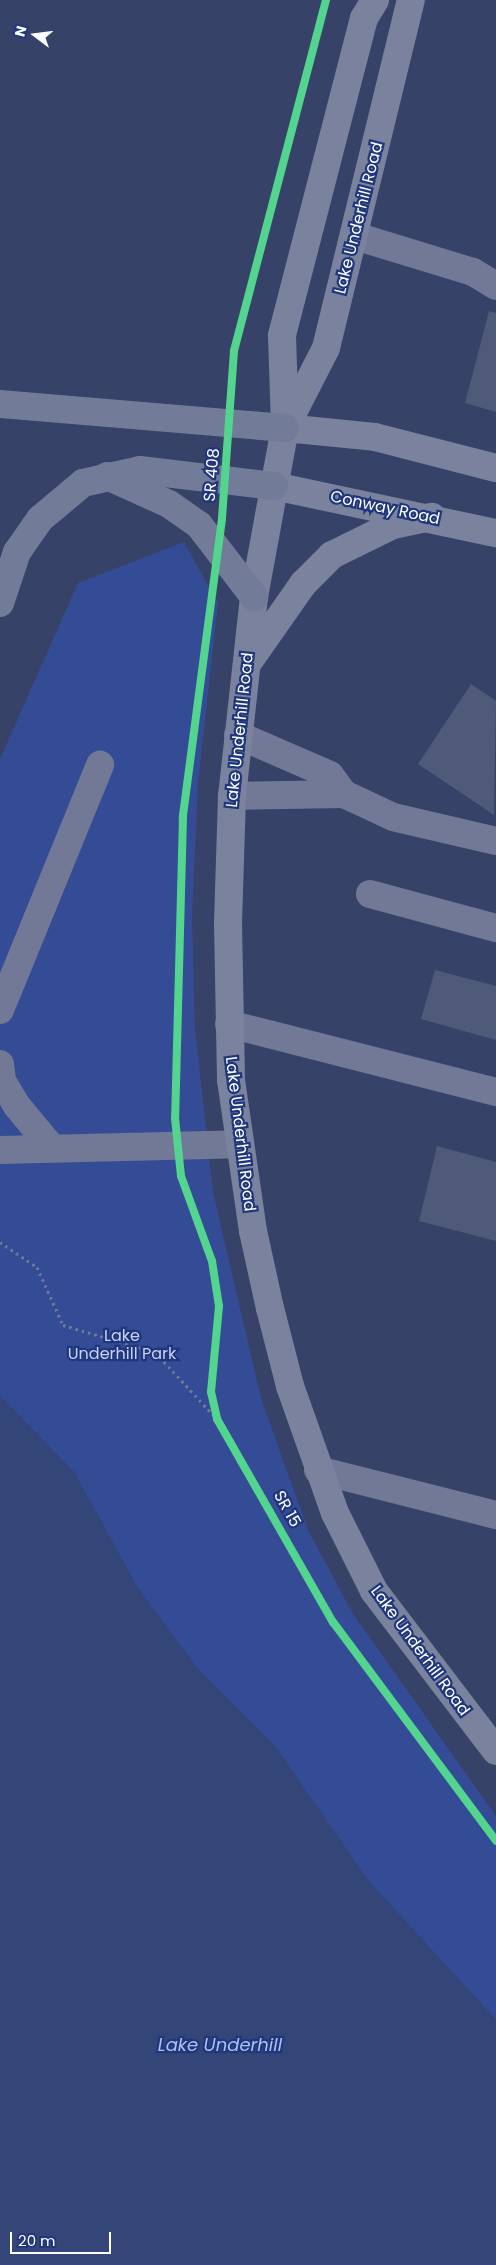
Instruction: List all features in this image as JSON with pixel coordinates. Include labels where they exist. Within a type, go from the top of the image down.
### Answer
[{"type":"highway","points":[[0,404],[285,428]]},
{"type":"highway","points":[[0,603],[17,552],[40,519],[83,483],[140,470],[274,486]]},
{"type":"highway","points":[[107,476],[169,504],[199,526],[254,597]]},
{"type":"main road","name":"Lake Underhill Road","points":[[375,0],[364,18],[282,336],[285,428],[254,597],[232,796],[229,1024],[239,1144],[270,1308],[318,1470],[374,1591],[496,1751]]},
{"type":"main road","name":"Lake Underhill Road","points":[[285,428],[326,348],[411,0]]},
{"type":"main road","points":[[285,428],[375,437],[496,468]]},
{"type":"main road","name":"Conway Road","points":[[274,486],[432,517],[496,533]]},
{"type":"main road","points":[[246,666],[303,584],[332,555],[393,525],[432,517]]},
{"type":"lane","points":[[354,236],[472,272],[496,286]]},
{"type":"lane","points":[[238,735],[330,775],[344,794]]},
{"type":"lane","points":[[0,1010],[100,765]]},
{"type":"lane","points":[[232,796],[344,794],[393,817],[496,841]]},
{"type":"lane","points":[[370,894],[496,928]]},
{"type":"lane","points":[[229,1024],[496,1092]]},
{"type":"lane","points":[[0,1064],[2,1081],[17,1106],[52,1148]]},
{"type":"lane","points":[[0,1150],[239,1144]]},
{"type":"lane","points":[[318,1470],[496,1515]]},
{"type":"path","points":[[0,1242],[37,1266],[63,1325],[155,1352],[217,1419],[222,1427]]},
{"type":"path","points":[[213,1401],[217,1419]]},
{"type":"green space","name":"Lake Underhill Park","points":[[184,542],[218,603],[198,783],[192,916],[195,1028],[213,1192],[261,1398],[308,1530],[353,1614],[496,1816],[496,2020],[367,1879],[275,1746],[197,1668],[136,1585],[74,1472],[0,1396],[0,759],[78,583]]},
{"type":"water","name":"Lake Underhill","points":[[0,1396],[74,1472],[136,1585],[197,1668],[275,1746],[367,1879],[496,2020],[496,2265],[0,2265]]},
{"type":"building","points":[[489,311],[496,313],[496,412],[465,403]]},
{"type":"building","points":[[471,684],[496,701],[494,815],[418,764]]},
{"type":"building","points":[[435,970],[496,986],[496,1040],[421,1019]]},
{"type":"building","points":[[437,1146],[496,1162],[496,1241],[419,1221]]},
{"type":"cycle path","name":"SR 408","points":[[326,0],[234,351],[222,519],[183,817],[175,1118],[181,1176],[212,1261],[219,1306],[211,1392],[217,1419],[333,1622],[496,1841]]}]
